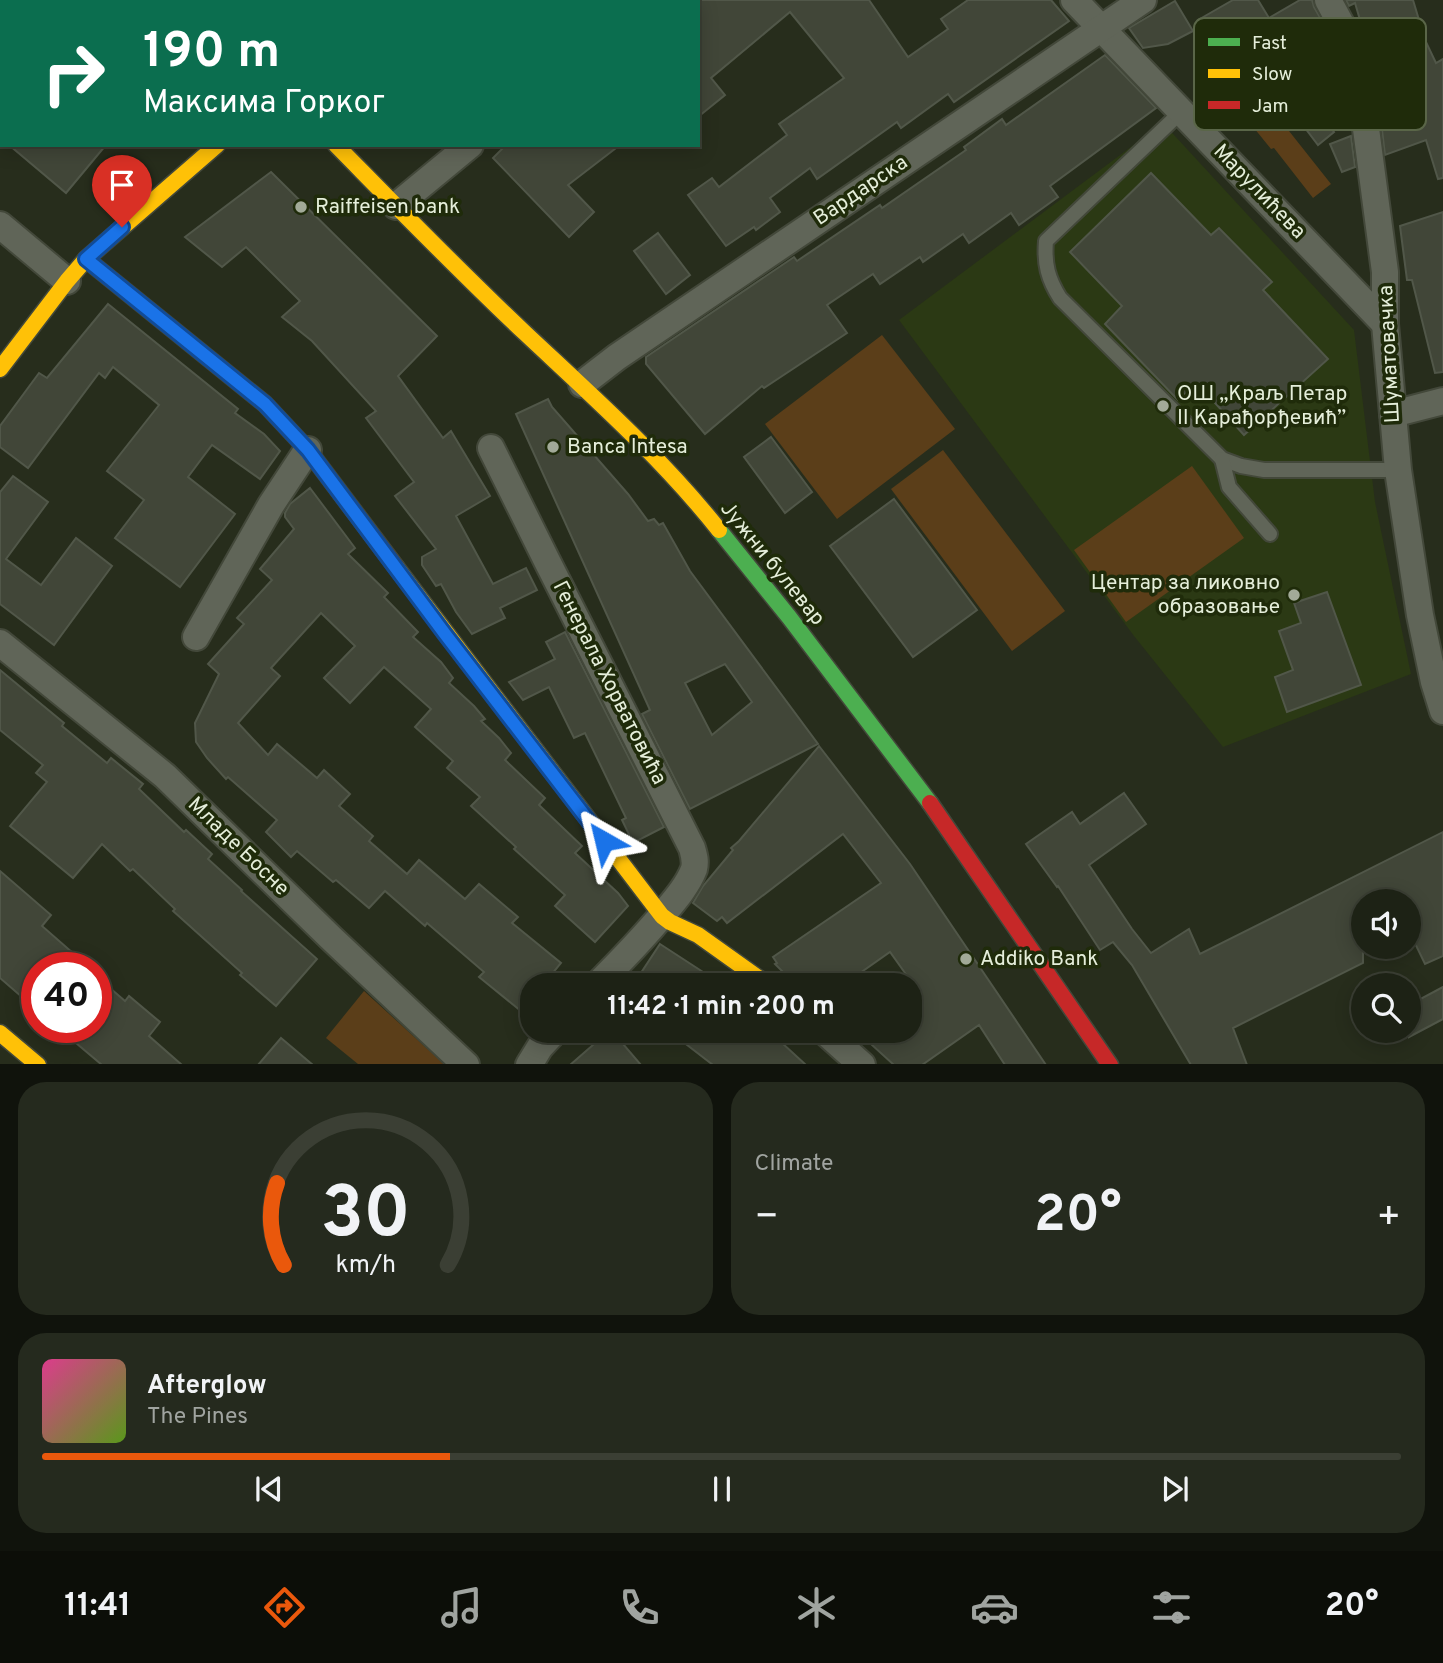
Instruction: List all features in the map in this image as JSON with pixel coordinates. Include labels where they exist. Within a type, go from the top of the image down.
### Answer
[{"type":"main road","points":[[0,369],[86,259],[215,147]]},
{"type":"main road","name":"Јужни булевар","points":[[337,147],[523,331],[582,384],[669,472],[711,520],[789,617],[933,806],[1109,1064]]},
{"type":"main road","points":[[86,259],[265,404],[308,450],[445,634],[662,915],[759,973]]},
{"type":"main road","points":[[0,1033],[37,1064]]},
{"type":"street","name":"Марулићева","points":[[1074,0],[1194,126]]},
{"type":"street","name":"Вардарска","points":[[582,384],[617,357],[1143,0]]},
{"type":"street","name":"Шуматовачка","points":[[1328,0],[1338,18]]},
{"type":"street","name":"Марулићева","points":[[1198,130],[1385,324]]},
{"type":"street","name":"Шуматовачка","points":[[1366,130],[1385,272],[1385,324],[1398,470],[1420,615],[1443,711]]},
{"type":"street","points":[[396,206],[468,147]]},
{"type":"street","points":[[0,225],[67,281]]},
{"type":"street","points":[[1393,414],[1443,401]]},
{"type":"street","name":"Генерала Хорватовића","points":[[491,448],[692,848],[695,859],[695,867],[682,889],[662,915],[608,973]]},
{"type":"street","points":[[196,638],[271,505],[308,450]]},
{"type":"street","name":"Младе Босне","points":[[0,643],[165,776],[465,1064]]},
{"type":"street","points":[[530,1064],[544,1043]]},
{"type":"street","points":[[837,1043],[861,1064]]},
{"type":"lane","points":[[1181,112],[1046,241],[1045,254],[1050,282],[1060,299],[1222,459],[1264,470],[1398,470]]},
{"type":"lane","points":[[1222,459],[1229,487],[1270,534]]},
{"type":"shaded area","name":"ОШ „Краљ Петар II Карађорђевић”","points":[[1163,123],[1354,330],[1375,502],[1411,674],[1223,747],[1134,636],[899,320]]},
{"type":"shaded area","points":[[1256,130],[1288,130],[1331,184],[1313,198],[1274,148],[1271,149]]},
{"type":"shaded area","points":[[882,335],[955,429],[837,519],[765,424]]},
{"type":"shaded area","points":[[943,450],[1065,611],[1012,651],[891,489]]},
{"type":"shaded area","points":[[1192,466],[1244,538],[1126,622],[1074,550]]},
{"type":"shaded area","points":[[364,991],[444,1064],[358,1064],[326,1038]]},
{"type":"building","points":[[700,0],[869,0],[908,57],[948,29],[941,19],[968,0],[1051,0],[1069,21],[954,102],[948,94],[901,128],[897,122],[817,179],[810,168],[770,198],[780,212],[756,230],[754,227],[726,246],[688,195],[712,178],[719,187],[787,135],[779,124],[844,78],[790,12],[711,78],[725,95],[700,115]]},
{"type":"building","points":[[1233,0],[1258,0],[1269,18],[1202,18]]},
{"type":"building","points":[[1300,0],[1312,0],[1320,18],[1269,18]]},
{"type":"building","points":[[1346,0],[1413,0],[1418,18],[1359,18],[1355,3],[1349,6]]},
{"type":"building","points":[[1175,1],[1193,31],[1168,44],[1143,48],[1129,28]]},
{"type":"building","points":[[1426,42],[1436,63],[1443,59],[1443,178],[1438,179],[1426,140],[1385,155],[1382,130],[1426,130]]},
{"type":"building","points":[[1105,55],[1156,108],[1050,186],[1058,197],[1019,225],[1011,213],[969,243],[963,234],[923,262],[920,257],[880,284],[873,274],[827,305],[847,333],[764,388],[762,386],[705,434],[646,364],[646,357],[794,257],[797,261],[880,205],[882,208],[966,150],[964,147],[1002,119],[1006,125]]},
{"type":"building","points":[[1307,130],[1332,130],[1334,132],[1318,145]]},
{"type":"building","points":[[1351,136],[1355,167],[1342,172],[1330,144]]},
{"type":"building","points":[[11,147],[104,147],[66,193]]},
{"type":"building","points":[[504,147],[617,147],[568,185],[594,212],[569,237],[493,158]]},
{"type":"building","points":[[271,172],[437,336],[398,376],[443,438],[451,431],[490,496],[456,516],[493,584],[526,568],[537,590],[500,608],[505,618],[472,634],[441,584],[436,586],[422,565],[422,557],[436,549],[395,496],[414,482],[366,418],[376,411],[312,341],[282,317],[300,301],[246,247],[222,267],[185,237]]},
{"type":"building","points":[[1151,173],[1211,235],[1219,228],[1272,282],[1263,290],[1328,359],[1244,435],[1197,383],[1178,400],[1105,324],[1122,306],[1070,252]]},
{"type":"building","points":[[1443,212],[1443,372],[1435,373],[1412,280],[1407,280],[1400,226]]},
{"type":"building","points":[[658,233],[690,275],[666,294],[634,251]]},
{"type":"building","points":[[108,304],[238,409],[235,413],[264,434],[280,451],[260,479],[212,445],[188,477],[235,514],[180,587],[115,538],[144,500],[107,471],[159,405],[113,367],[105,378],[99,373],[28,468],[0,447],[0,426],[39,373],[47,378]]},
{"type":"building","points":[[548,399],[648,521],[654,519],[659,525],[663,523],[690,571],[818,744],[690,809],[642,714],[650,710],[516,414]],"holes":[[[725,664],[752,702],[712,735],[685,683]]]},
{"type":"building","points":[[771,437],[812,492],[785,513],[744,457]]},
{"type":"building","points":[[13,476],[48,502],[6,559],[41,585],[76,538],[112,566],[54,645],[0,604],[0,492]]},
{"type":"building","points":[[310,488],[355,548],[348,554],[388,593],[384,597],[418,632],[413,637],[441,662],[453,678],[449,683],[474,706],[485,719],[481,721],[511,753],[505,760],[545,798],[539,805],[582,846],[575,853],[618,893],[628,906],[595,942],[555,906],[565,895],[471,806],[480,797],[447,768],[453,761],[415,727],[431,709],[384,667],[350,703],[324,678],[355,646],[321,613],[271,668],[280,676],[238,723],[268,755],[277,744],[317,778],[324,770],[350,794],[339,806],[373,836],[369,841],[407,874],[419,860],[465,899],[479,884],[518,917],[512,923],[561,963],[553,973],[520,973],[520,1010],[479,977],[484,972],[385,891],[369,908],[297,851],[291,857],[266,832],[277,820],[228,777],[226,779],[196,742],[195,723],[219,674],[208,664],[244,624],[237,618],[272,580],[260,569],[294,529],[285,517],[290,504]]},
{"type":"building","points":[[894,499],[977,610],[913,657],[830,546]]},
{"type":"building","points":[[1327,592],[1361,685],[1287,712],[1275,677],[1293,670],[1279,631],[1301,623],[1294,603]]},
{"type":"building","points":[[565,632],[664,827],[633,843],[622,820],[626,818],[585,733],[574,738],[549,687],[523,700],[509,682],[555,659],[546,642]]},
{"type":"building","points":[[0,670],[107,763],[111,758],[143,784],[139,789],[184,832],[186,830],[212,854],[208,859],[317,959],[276,1006],[173,911],[175,909],[133,869],[130,871],[102,844],[73,878],[10,826],[47,782],[36,773],[43,765],[0,730]]},
{"type":"building","points":[[819,746],[910,864],[1045,1064],[1004,1064],[979,1025],[923,1064],[893,1064],[872,1045],[922,1043],[922,973],[905,973],[890,952],[860,973],[784,973],[775,964],[777,963],[773,957],[881,883],[843,834],[727,923],[722,917],[717,921],[693,903],[703,886],[733,850],[731,848]]},
{"type":"building","points":[[1124,793],[1146,824],[1089,865],[1151,953],[1189,929],[1200,954],[1443,832],[1443,956],[1425,964],[1421,956],[1421,889],[1351,889],[1351,959],[1363,959],[1363,963],[1233,1028],[1247,1064],[1190,1064],[1132,965],[1113,942],[1100,950],[1058,886],[1026,844],[1072,812],[1080,824]]},
{"type":"building","points":[[0,871],[51,915],[42,926],[72,952],[21,952],[21,996],[0,978]]},
{"type":"building","points":[[660,944],[703,972],[702,973],[641,973]]},
{"type":"building","points":[[1443,987],[1443,1019],[1421,1031],[1421,999]]},
{"type":"building","points":[[112,990],[125,1001],[129,996],[160,1022],[149,1036],[181,1064],[101,1064],[76,1043],[112,1043]]},
{"type":"building","points":[[281,1038],[312,1064],[259,1064]]},
{"type":"building","points":[[595,1043],[622,1043],[640,1064],[571,1064]]},
{"type":"building","points":[[685,1043],[782,1043],[805,1064],[712,1064]]},
{"type":"traffic: fast","points":[[719,530],[789,617],[930,803]]},
{"type":"traffic: slow","points":[[0,369],[86,259],[215,147]]},
{"type":"traffic: slow","points":[[338,147],[477,287],[650,452],[719,530]]},
{"type":"traffic: slow","points":[[396,567],[662,916],[698,935],[751,973]]},
{"type":"traffic: slow","points":[[0,1033],[37,1064]]},
{"type":"traffic: jam","points":[[86,259],[265,404],[308,450],[396,567]]},
{"type":"traffic: jam","points":[[930,803],[1109,1064]]},
{"type":"place","name":"Raiffeisen bank","points":[[301,207]]},
{"type":"place","name":"ОШ „Краљ Петар II Карађорђевић”","points":[[1163,406]]},
{"type":"place","name":"Banca Intesa","points":[[553,447]]},
{"type":"place","name":"Центар за ликовно образовање","points":[[1294,595]]},
{"type":"place","name":"Addiko Bank","points":[[966,959]]},
{"type":"route","points":[[122,227],[86,259],[265,404],[308,450],[604,841]]}]
